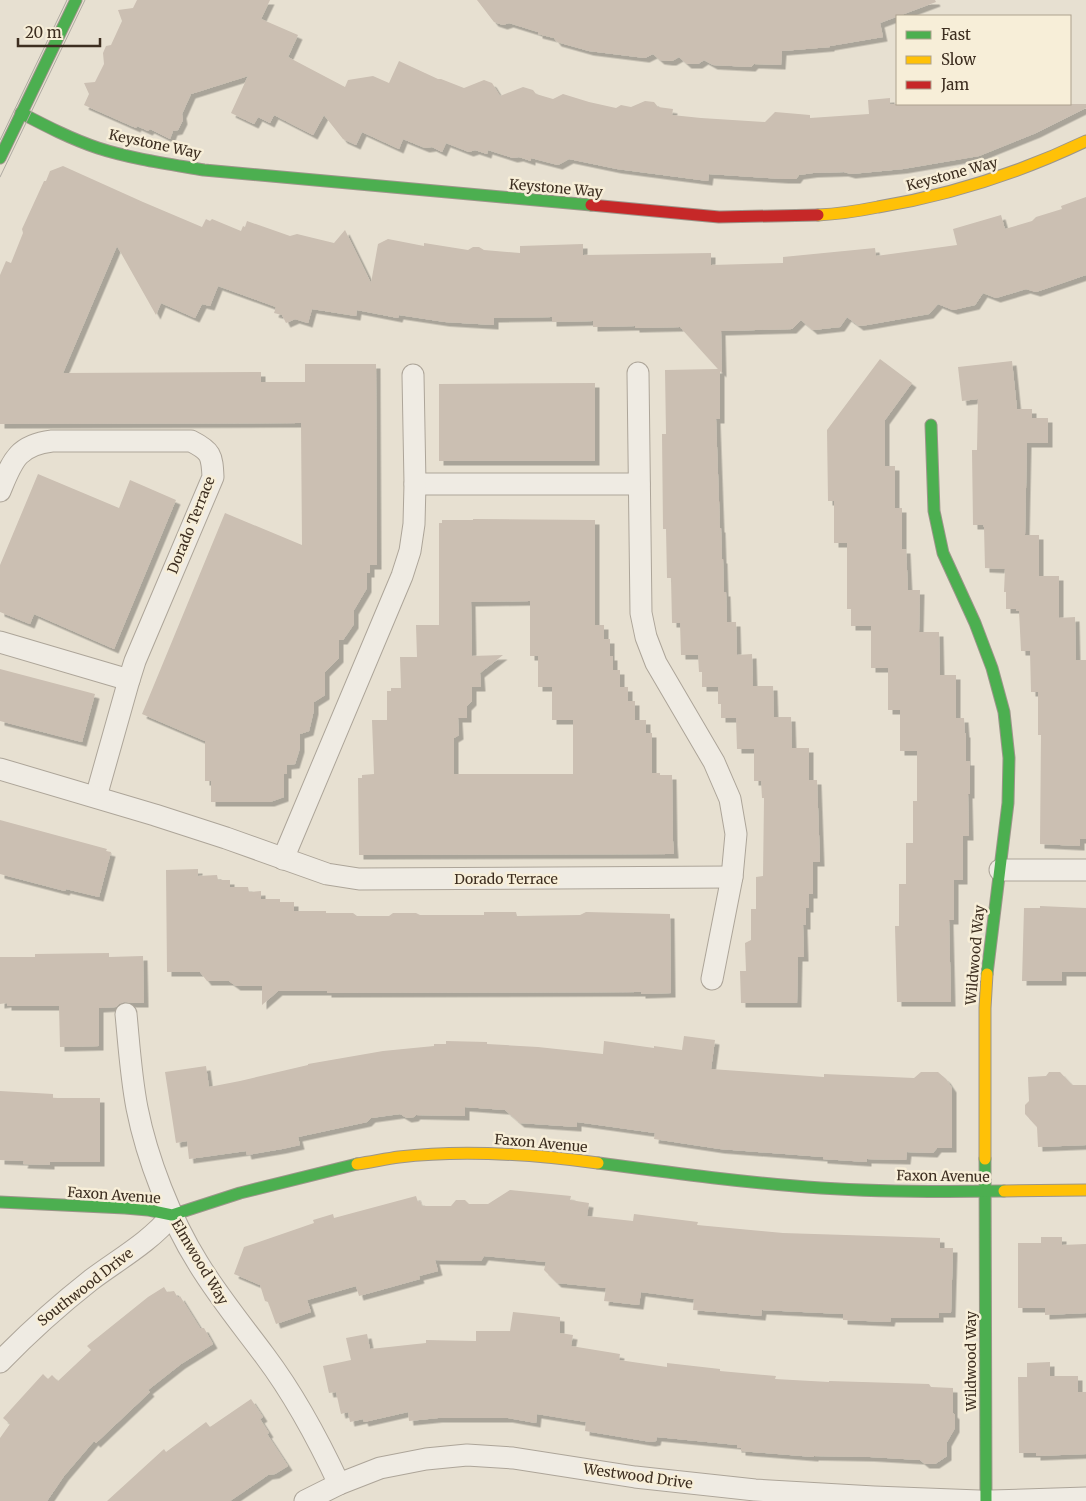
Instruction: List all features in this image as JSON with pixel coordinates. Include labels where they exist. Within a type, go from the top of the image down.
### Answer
[{"type":"street","points":[[0,158],[76,0]]},
{"type":"street","name":"Keystone Way","points":[[21,114],[63,134],[112,152],[158,163],[719,218],[776,218],[828,214],[940,196],[994,180],[1049,159],[1086,141]]},
{"type":"street","points":[[638,374],[640,604],[644,629],[656,663],[714,762],[730,799],[736,834],[732,877],[712,979]]},
{"type":"street","points":[[283,859],[402,576],[410,551],[414,524],[415,484],[413,375]]},
{"type":"street","name":"Wildwood Way","points":[[931,425],[934,511],[943,553],[975,623],[992,668],[1004,712],[1009,758],[1008,794],[988,963],[985,1008],[986,1501]]},
{"type":"street","name":"Dorado Terrace","points":[[0,491],[12,463],[25,449],[37,442],[52,440],[191,441],[205,448],[212,460],[212,477],[135,661],[96,797]]},
{"type":"street","points":[[415,484],[640,484]]},
{"type":"street","points":[[0,642],[129,680]]},
{"type":"street","name":"Dorado Terrace","points":[[0,769],[226,838],[327,874],[359,879],[732,877]]},
{"type":"street","points":[[1000,870],[1086,870]]},
{"type":"street","name":"Elmwood Way","points":[[126,1014],[137,1109],[152,1162],[172,1215],[197,1262],[296,1402],[319,1441],[339,1484]]},
{"type":"street","name":"Faxon Avenue","points":[[0,1202],[125,1208],[172,1215],[240,1194],[347,1166],[399,1157],[450,1153],[548,1156],[711,1178],[813,1187],[985,1192],[1086,1190]]},
{"type":"street","name":"Southwood Drive","points":[[0,1362],[43,1320],[106,1269],[149,1238],[172,1215]]},
{"type":"street","name":"Westwood Drive","points":[[305,1501],[339,1484],[380,1468],[426,1459],[467,1455],[513,1458],[635,1477],[755,1490],[874,1498],[979,1501]]},
{"type":"street","points":[[991,1501],[1086,1498]]},
{"type":"building","points":[[137,0],[270,0],[261,19],[298,35],[288,57],[345,87],[348,80],[373,76],[389,83],[399,61],[438,79],[464,88],[484,80],[492,83],[500,96],[523,87],[533,90],[536,94],[553,99],[563,94],[616,108],[621,105],[631,107],[645,101],[654,102],[658,107],[673,109],[672,115],[701,118],[765,122],[775,112],[810,115],[810,118],[869,114],[868,100],[890,98],[890,104],[896,105],[1086,104],[1086,108],[1036,133],[979,156],[903,169],[851,174],[844,172],[813,173],[799,175],[796,179],[709,174],[708,181],[617,169],[569,159],[558,165],[531,158],[531,161],[519,157],[513,158],[488,150],[487,154],[475,150],[469,152],[446,143],[442,152],[432,147],[425,148],[403,139],[399,149],[362,132],[356,145],[343,139],[324,115],[313,135],[274,115],[270,123],[258,117],[254,124],[231,113],[248,76],[191,94],[182,114],[183,120],[178,130],[173,131],[170,139],[150,129],[148,131],[137,126],[136,128],[84,105],[89,94],[84,83],[95,82],[104,64],[103,53],[106,46],[111,45],[122,21],[118,10],[133,8]]},
{"type":"building","points":[[477,0],[935,0],[936,2],[901,15],[896,15],[896,17],[880,23],[883,37],[830,47],[782,51],[781,65],[754,64],[751,67],[713,65],[704,60],[698,64],[687,64],[679,57],[668,61],[660,60],[653,54],[645,58],[589,51],[557,42],[554,38],[509,23],[503,25],[494,22]]},
{"type":"building","points":[[63,166],[202,227],[206,219],[210,221],[212,219],[241,231],[247,221],[290,236],[297,234],[334,243],[345,230],[371,283],[378,244],[388,239],[424,246],[424,243],[468,250],[473,247],[479,247],[484,250],[520,253],[520,246],[583,244],[583,255],[711,253],[711,265],[783,263],[783,257],[875,248],[876,256],[957,245],[953,229],[1001,215],[1005,229],[1032,221],[1036,217],[1062,209],[1061,206],[1086,197],[1086,275],[1036,292],[1026,289],[996,298],[983,293],[975,305],[953,310],[938,304],[929,314],[867,325],[859,326],[847,317],[840,327],[813,330],[801,320],[792,329],[721,331],[720,419],[716,419],[720,528],[727,622],[736,622],[737,655],[752,654],[753,686],[773,686],[774,717],[791,717],[792,748],[809,748],[809,780],[817,780],[820,862],[813,862],[813,894],[809,894],[809,908],[806,908],[806,925],[803,925],[804,957],[798,957],[797,1003],[741,1003],[740,971],[746,971],[745,943],[751,940],[751,909],[756,909],[756,877],[763,876],[764,798],[762,798],[761,781],[754,781],[754,749],[737,749],[736,718],[721,718],[721,704],[718,704],[718,687],[702,687],[702,672],[699,672],[698,655],[681,655],[680,623],[672,623],[671,578],[667,578],[666,529],[663,529],[662,434],[666,434],[665,370],[718,369],[680,327],[593,327],[593,321],[552,322],[552,317],[494,318],[494,325],[445,322],[399,315],[398,318],[357,310],[356,316],[312,309],[308,323],[295,319],[286,323],[282,315],[274,313],[276,307],[218,286],[210,306],[202,304],[195,318],[161,303],[156,315],[117,246],[63,373],[261,372],[261,382],[305,382],[305,364],[376,364],[377,565],[370,565],[370,573],[367,573],[367,588],[354,610],[354,624],[343,640],[339,640],[339,658],[325,672],[325,695],[314,702],[309,731],[300,734],[300,748],[295,764],[287,765],[287,774],[284,774],[284,797],[270,802],[211,802],[211,781],[205,781],[205,741],[142,714],[225,513],[302,545],[301,423],[0,424],[0,275],[6,261],[11,263],[23,233],[22,229],[44,181],[46,181],[50,171]]},
{"type":"building","points":[[880,359],[912,383],[885,420],[885,466],[895,466],[895,508],[902,508],[902,549],[906,549],[908,590],[920,590],[919,632],[939,632],[940,675],[956,675],[956,718],[964,718],[966,761],[970,761],[970,794],[968,794],[969,836],[963,836],[963,880],[954,880],[954,920],[949,920],[951,1002],[897,1002],[895,926],[899,926],[899,884],[906,884],[906,843],[913,843],[913,801],[917,801],[917,751],[900,751],[900,710],[888,710],[888,668],[871,668],[871,626],[851,626],[851,609],[847,609],[847,543],[834,543],[834,501],[828,501],[827,430]]},
{"type":"building","points":[[1012,361],[1017,409],[1032,409],[1032,418],[1048,418],[1048,443],[1027,443],[1025,535],[1039,535],[1039,576],[1059,576],[1059,618],[1075,617],[1076,660],[1086,660],[1086,839],[1080,839],[1080,846],[1040,844],[1041,735],[1038,735],[1038,692],[1031,692],[1030,651],[1021,651],[1019,611],[1016,611],[1016,609],[1006,609],[1006,592],[1004,592],[1005,569],[985,568],[984,527],[983,525],[973,525],[972,450],[977,450],[978,399],[962,401],[958,367]]},
{"type":"building","points":[[595,383],[595,461],[439,461],[439,384]]},
{"type":"building","points":[[38,474],[119,508],[130,480],[176,500],[114,649],[34,614],[30,624],[0,612],[0,565]]},
{"type":"building","points":[[442,520],[595,520],[595,625],[604,625],[604,639],[610,639],[610,656],[613,656],[613,670],[620,670],[620,687],[628,687],[628,701],[635,701],[635,720],[646,720],[646,733],[652,733],[652,773],[672,775],[674,854],[359,855],[358,778],[362,778],[362,775],[374,774],[372,720],[387,720],[387,691],[391,691],[391,688],[401,688],[400,657],[417,657],[416,625],[439,625],[439,523],[442,523]],"holes":[[[530,601],[530,656],[538,656],[538,687],[552,687],[552,720],[573,720],[573,774],[454,774],[454,738],[459,735],[458,718],[467,718],[467,706],[472,701],[472,687],[481,687],[480,673],[503,655],[472,656],[471,602]]]},
{"type":"building","points":[[0,669],[95,694],[82,742],[0,721]]},
{"type":"building","points":[[0,820],[107,849],[106,851],[111,852],[99,897],[66,889],[65,891],[0,874]]},
{"type":"building","points":[[198,869],[198,876],[217,875],[218,880],[230,880],[230,887],[248,887],[249,892],[261,891],[261,899],[280,899],[280,902],[294,902],[294,911],[353,913],[357,916],[389,916],[393,913],[484,915],[484,912],[516,912],[517,916],[580,915],[586,912],[670,914],[671,993],[327,993],[327,991],[278,991],[262,1005],[262,986],[236,986],[229,981],[207,981],[200,972],[167,972],[166,870]]},
{"type":"building","points":[[1040,906],[1086,908],[1086,972],[1062,972],[1062,981],[1022,981],[1024,908],[1040,908]]},
{"type":"building","points":[[109,953],[109,957],[143,956],[144,1003],[124,1002],[116,1007],[99,1008],[99,1046],[60,1047],[59,1006],[7,1006],[7,1003],[0,1004],[0,957],[35,957],[35,954]]},
{"type":"building","points":[[684,1036],[715,1040],[711,1069],[824,1077],[824,1074],[914,1078],[921,1072],[938,1072],[952,1088],[952,1148],[937,1148],[933,1153],[907,1152],[906,1160],[867,1159],[867,1162],[823,1159],[823,1157],[720,1149],[654,1139],[655,1133],[577,1122],[577,1127],[520,1123],[505,1110],[465,1107],[465,1116],[416,1115],[407,1118],[400,1114],[371,1118],[367,1122],[298,1137],[300,1145],[247,1155],[246,1151],[189,1159],[187,1141],[176,1143],[165,1072],[206,1066],[209,1087],[308,1064],[383,1051],[446,1044],[446,1041],[487,1042],[487,1044],[603,1054],[604,1041],[682,1050]]},
{"type":"building","points":[[1049,1072],[1060,1072],[1072,1085],[1086,1085],[1086,1145],[1038,1147],[1037,1127],[1025,1114],[1025,1105],[1029,1101],[1028,1077],[1046,1076]]},
{"type":"building","points":[[0,1091],[53,1094],[53,1098],[100,1098],[100,1162],[50,1162],[50,1165],[23,1164],[24,1161],[0,1160]]},
{"type":"building","points":[[510,1190],[571,1196],[570,1200],[589,1203],[587,1216],[633,1221],[634,1214],[698,1222],[697,1225],[783,1233],[940,1238],[940,1248],[953,1248],[951,1313],[939,1313],[939,1318],[891,1318],[890,1322],[843,1320],[843,1314],[762,1310],[761,1316],[693,1310],[694,1299],[641,1292],[639,1305],[604,1301],[606,1288],[557,1283],[544,1270],[546,1262],[484,1256],[481,1261],[435,1260],[438,1271],[419,1276],[420,1279],[359,1296],[356,1286],[307,1300],[311,1312],[276,1324],[260,1285],[234,1274],[244,1247],[314,1223],[313,1220],[333,1214],[334,1218],[416,1196],[422,1206],[451,1206],[456,1200],[465,1200],[469,1204],[488,1204]]},
{"type":"building","points":[[1041,1237],[1062,1237],[1062,1245],[1086,1244],[1086,1313],[1045,1315],[1045,1308],[1018,1308],[1018,1243],[1041,1243]]},
{"type":"building","points":[[164,1287],[167,1292],[174,1291],[178,1298],[180,1296],[200,1328],[204,1328],[213,1344],[181,1364],[148,1390],[150,1392],[96,1443],[94,1441],[64,1476],[47,1501],[0,1501],[0,1438],[10,1424],[3,1418],[43,1374],[48,1379],[52,1375],[58,1381],[91,1350],[87,1346],[148,1297]]},
{"type":"building","points":[[513,1312],[560,1317],[560,1333],[573,1335],[571,1346],[620,1354],[619,1360],[667,1367],[667,1363],[720,1369],[720,1371],[776,1376],[775,1379],[929,1384],[931,1387],[953,1388],[955,1428],[947,1442],[947,1456],[935,1464],[925,1464],[920,1460],[870,1457],[814,1457],[741,1451],[741,1448],[737,1448],[737,1445],[657,1437],[656,1441],[651,1442],[585,1431],[586,1422],[537,1414],[536,1423],[508,1418],[438,1418],[409,1421],[408,1412],[364,1422],[363,1419],[350,1422],[348,1412],[341,1414],[336,1392],[329,1393],[323,1366],[351,1360],[346,1338],[367,1334],[370,1349],[426,1343],[426,1340],[476,1341],[476,1331],[510,1331]]},
{"type":"building","points":[[1050,1362],[1050,1376],[1078,1376],[1078,1392],[1086,1392],[1086,1454],[1036,1456],[1036,1453],[1019,1453],[1018,1377],[1027,1377],[1027,1363]]},
{"type":"building","points":[[251,1399],[263,1417],[260,1419],[269,1433],[267,1434],[288,1466],[275,1474],[268,1475],[230,1501],[107,1501],[164,1449],[166,1452],[206,1422],[210,1427]]},
{"type":"tram line","points":[[0,140],[67,0]]},
{"type":"tram line","points":[[0,177],[85,0]]},
{"type":"traffic: fast","points":[[0,158],[76,0]]},
{"type":"traffic: fast","points":[[21,113],[98,148],[137,158],[204,170],[591,205]]},
{"type":"traffic: fast","points":[[931,425],[934,511],[943,553],[975,623],[992,668],[1004,712],[1009,758],[1008,803],[987,974]]},
{"type":"traffic: fast","points":[[985,1159],[986,1501]]},
{"type":"traffic: fast","points":[[598,1163],[738,1181],[821,1188],[912,1191],[1004,1191]]},
{"type":"traffic: fast","points":[[0,1202],[125,1208],[172,1215],[240,1193],[357,1164]]},
{"type":"traffic: slow","points":[[818,215],[905,202],[984,182],[1061,153],[1086,141]]},
{"type":"traffic: slow","points":[[985,1159],[985,1008],[987,974]]},
{"type":"traffic: slow","points":[[357,1164],[399,1157],[449,1153],[523,1155],[598,1163]]},
{"type":"traffic: slow","points":[[1004,1191],[1086,1190]]},
{"type":"traffic: jam","points":[[591,205],[719,217],[818,215]]}]
